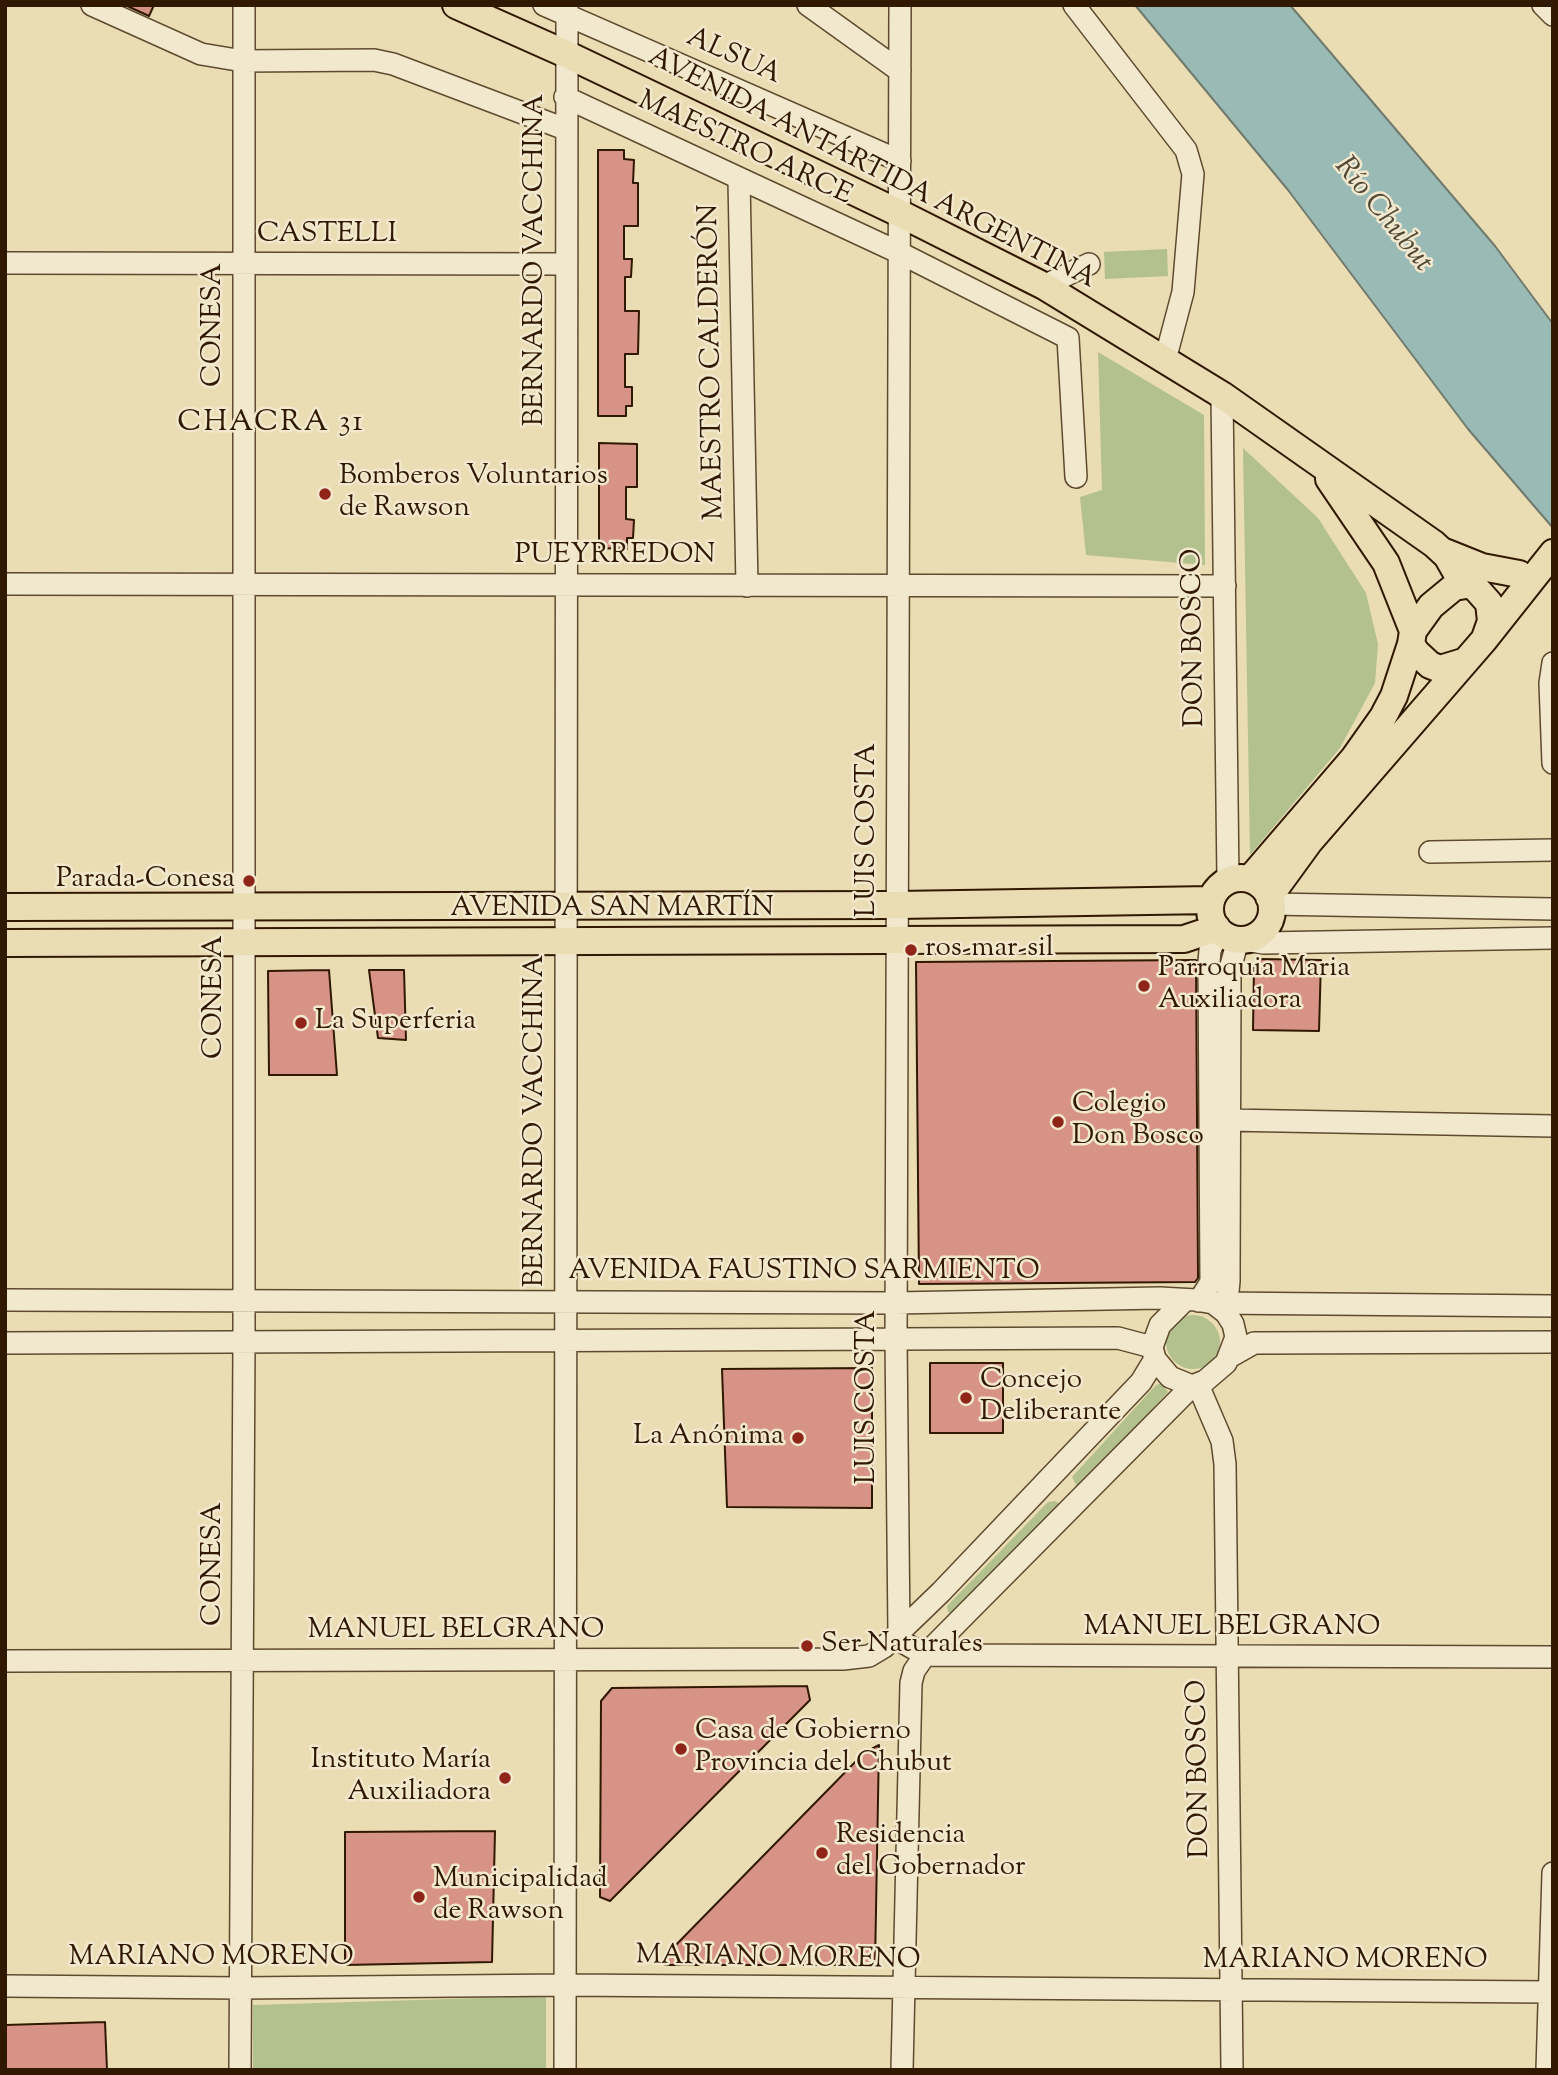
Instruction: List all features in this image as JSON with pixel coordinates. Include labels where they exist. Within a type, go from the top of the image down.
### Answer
[{"type":"main road","name":"AVENIDA ANTÁRTIDA ARGENTINA","points":[[456,5],[566,54],[901,214],[1044,286],[1222,395],[1316,461],[1442,551],[1467,584]]},
{"type":"main road","name":"AVENIDA ANTÁRTIDA ARGENTINA","points":[[1316,461],[1386,563],[1412,638]]},
{"type":"main road","points":[[1442,551],[1482,567],[1518,574]]},
{"type":"main road","points":[[1412,638],[1422,659],[1440,669],[1463,662],[1484,640],[1549,558]]},
{"type":"main road","points":[[1239,880],[1354,758],[1383,717],[1394,696],[1412,638],[1442,596],[1467,584],[1518,574],[1549,558]]},
{"type":"main road","points":[[1467,584],[1485,596],[1492,613],[1484,640]]},
{"type":"main road","name":"AVENIDA SAN MARTÍN","points":[[5,943],[1184,939],[1264,930],[1272,914],[1270,901],[1309,842],[1463,662]]},
{"type":"main road","points":[[1229,935],[1211,917],[1211,900],[1221,885],[1239,880],[1258,883],[1270,901]]},
{"type":"main road","name":"AVENIDA SAN MARTÍN","points":[[5,907],[897,905],[1211,900]]},
{"type":"street","points":[[92,5],[201,54],[243,61],[373,61],[393,64],[565,129]]},
{"type":"street","name":"CONESA","points":[[240,2070],[244,1342],[244,5]]},
{"type":"street","name":"ALSUA","points":[[544,5],[566,10],[900,161]]},
{"type":"street","points":[[808,5],[900,71]]},
{"type":"street","name":"LUIS COSTA","points":[[900,5],[896,1338],[912,1646]]},
{"type":"street","points":[[1074,5],[1186,150],[1194,174],[1183,292],[1165,360]]},
{"type":"street","points":[[1543,5],[1553,15]]},
{"type":"street","name":"BERNARDO VACCHINA","points":[[565,2070],[566,10]]},
{"type":"street","name":"MAESTRO ARCE","points":[[565,97],[900,253],[1068,338],[1076,477]]},
{"type":"street","name":"MAESTRO CALDERÓN","points":[[739,180],[747,586]]},
{"type":"street","name":"CASTELLI","points":[[5,262],[565,264]]},
{"type":"street","points":[[1044,286],[1089,264]]},
{"type":"street","name":"DON BOSCO","points":[[1222,395],[1225,586],[1239,880]]},
{"type":"street","name":"PUEYRREDON","points":[[5,584],[1225,586]]},
{"type":"street","points":[[1553,663],[1550,683],[1553,764]]},
{"type":"street","points":[[1430,852],[1553,850]]},
{"type":"street","points":[[1270,901],[1553,909]]},
{"type":"street","points":[[1210,1304],[1227,1120],[1229,935]]},
{"type":"street","points":[[1210,1304],[1209,962],[1210,950],[1229,935]]},
{"type":"street","name":"AVENIDA SAN MARTÍN","points":[[1229,935],[1265,943],[1553,938]]},
{"type":"street","points":[[1227,1120],[1553,1126]]},
{"type":"street","name":"AVENIDA FAUSTINO SARMIENTO","points":[[5,1300],[896,1303],[1160,1298],[1210,1304],[1553,1306]]},
{"type":"street","points":[[902,2070],[912,1646],[1141,1382],[1153,1353],[1160,1325],[1210,1304]]},
{"type":"street","points":[[1210,1304],[1233,1324],[1236,1337],[1231,1356]]},
{"type":"street","points":[[5,1343],[1118,1338],[1153,1353],[1170,1377],[1195,1386]]},
{"type":"street","points":[[912,1646],[1195,1386],[1216,1373],[1231,1356],[1254,1343],[1553,1342]]},
{"type":"street","name":"DON BOSCO","points":[[1195,1386],[1222,1441],[1225,1464],[1232,2070]]},
{"type":"street","name":"MANUEL BELGRANO","points":[[5,1661],[843,1659],[912,1646],[1228,1658],[1553,1657]]},
{"type":"street","points":[[1547,2070],[1553,1873]]},
{"type":"street","name":"MARIANO MORENO","points":[[5,1986],[241,1988],[564,1985],[902,1990],[1550,1992]]},
{"type":"green space","points":[[1167,249],[1168,276],[1105,279],[1104,252]]},
{"type":"green space","points":[[1098,352],[1204,415],[1205,565],[1086,555],[1080,497],[1102,490]]},
{"type":"green space","points":[[1243,448],[1318,518],[1366,593],[1378,644],[1375,683],[1340,748],[1250,855]]},
{"type":"green space","points":[[1193,1315],[1212,1323],[1220,1342],[1212,1361],[1193,1369],[1174,1361],[1166,1342],[1174,1323]]},
{"type":"green space","points":[[1161,1383],[1168,1392],[1082,1487],[1076,1485],[1072,1477],[1156,1385]]},
{"type":"green space","points":[[1055,1501],[1060,1504],[1059,1510],[957,1615],[948,1612],[947,1606],[1048,1502]]},
{"type":"green space","points":[[546,1996],[546,2070],[253,2070],[253,2005]]},
{"type":"water","name":"Río Chubut","points":[[1135,5],[1290,5],[1495,246],[1553,324],[1553,528],[1468,429],[1288,190]]},
{"type":"building","points":[[125,5],[154,5],[149,16]]},
{"type":"building","points":[[598,150],[624,150],[624,159],[634,160],[633,183],[638,183],[638,226],[624,226],[624,259],[632,259],[631,277],[625,277],[625,311],[639,311],[638,354],[625,354],[625,387],[632,387],[632,406],[626,406],[626,416],[598,416]]},
{"type":"building","points":[[599,443],[637,444],[637,487],[626,487],[626,519],[634,520],[633,538],[627,538],[627,549],[599,548]]},
{"type":"building","points":[[1260,959],[1321,960],[1319,1031],[1253,1030],[1254,967]]},
{"type":"building","name":"Colegio Don Bosco","points":[[1196,960],[1198,1278],[1195,1282],[919,1284],[916,962]]},
{"type":"building","name":"La Superferia","points":[[329,970],[337,1075],[269,1075],[268,971]]},
{"type":"building","points":[[369,970],[404,970],[406,1040],[378,1038]]},
{"type":"building","name":"Concejo Deliberante","points":[[930,1363],[1003,1363],[1003,1433],[930,1433]]},
{"type":"building","name":"La Anónima","points":[[872,1368],[872,1508],[727,1507],[722,1369]]},
{"type":"building","name":"Casa de Gobierno Provincia del Chubut","points":[[807,1686],[810,1700],[610,1901],[600,1897],[601,1701],[612,1688]]},
{"type":"building","name":"Residencia del Gobernador","points":[[879,1745],[875,1965],[665,1965],[668,1953],[864,1753]]},
{"type":"building","name":"Municipalidad de Rawson","points":[[495,1831],[492,1962],[345,1965],[345,1832]]},
{"type":"building","points":[[105,2022],[107,2070],[5,2070],[5,2025]]},
{"type":"place","name":"Bomberos Voluntarios de Rawson","points":[[325,494]]},
{"type":"place","name":"Parada-Conesa","points":[[249,881]]},
{"type":"place","name":"ros-mar-sil","points":[[911,950]]},
{"type":"place","name":"Parroquia Maria Auxiliadora","points":[[1144,986]]},
{"type":"place","name":"La Superferia","points":[[301,1023]]},
{"type":"place","name":"Colegio Don Bosco","points":[[1058,1122]]},
{"type":"place","name":"Concejo Deliberante","points":[[966,1398]]},
{"type":"place","name":"La Anónima","points":[[798,1438]]},
{"type":"place","name":"Ser Naturales","points":[[807,1646]]},
{"type":"place","name":"Casa de Gobierno Provincia del Chubut","points":[[681,1749]]},
{"type":"place","name":"Instituto María Auxiliadora","points":[[505,1778]]},
{"type":"place","name":"Residencia del Gobernador","points":[[822,1853]]},
{"type":"place","name":"Municipalidad de Rawson","points":[[419,1897]]},
{"type":"district","name":"CHACRA 31","points":[[271,425]]}]
